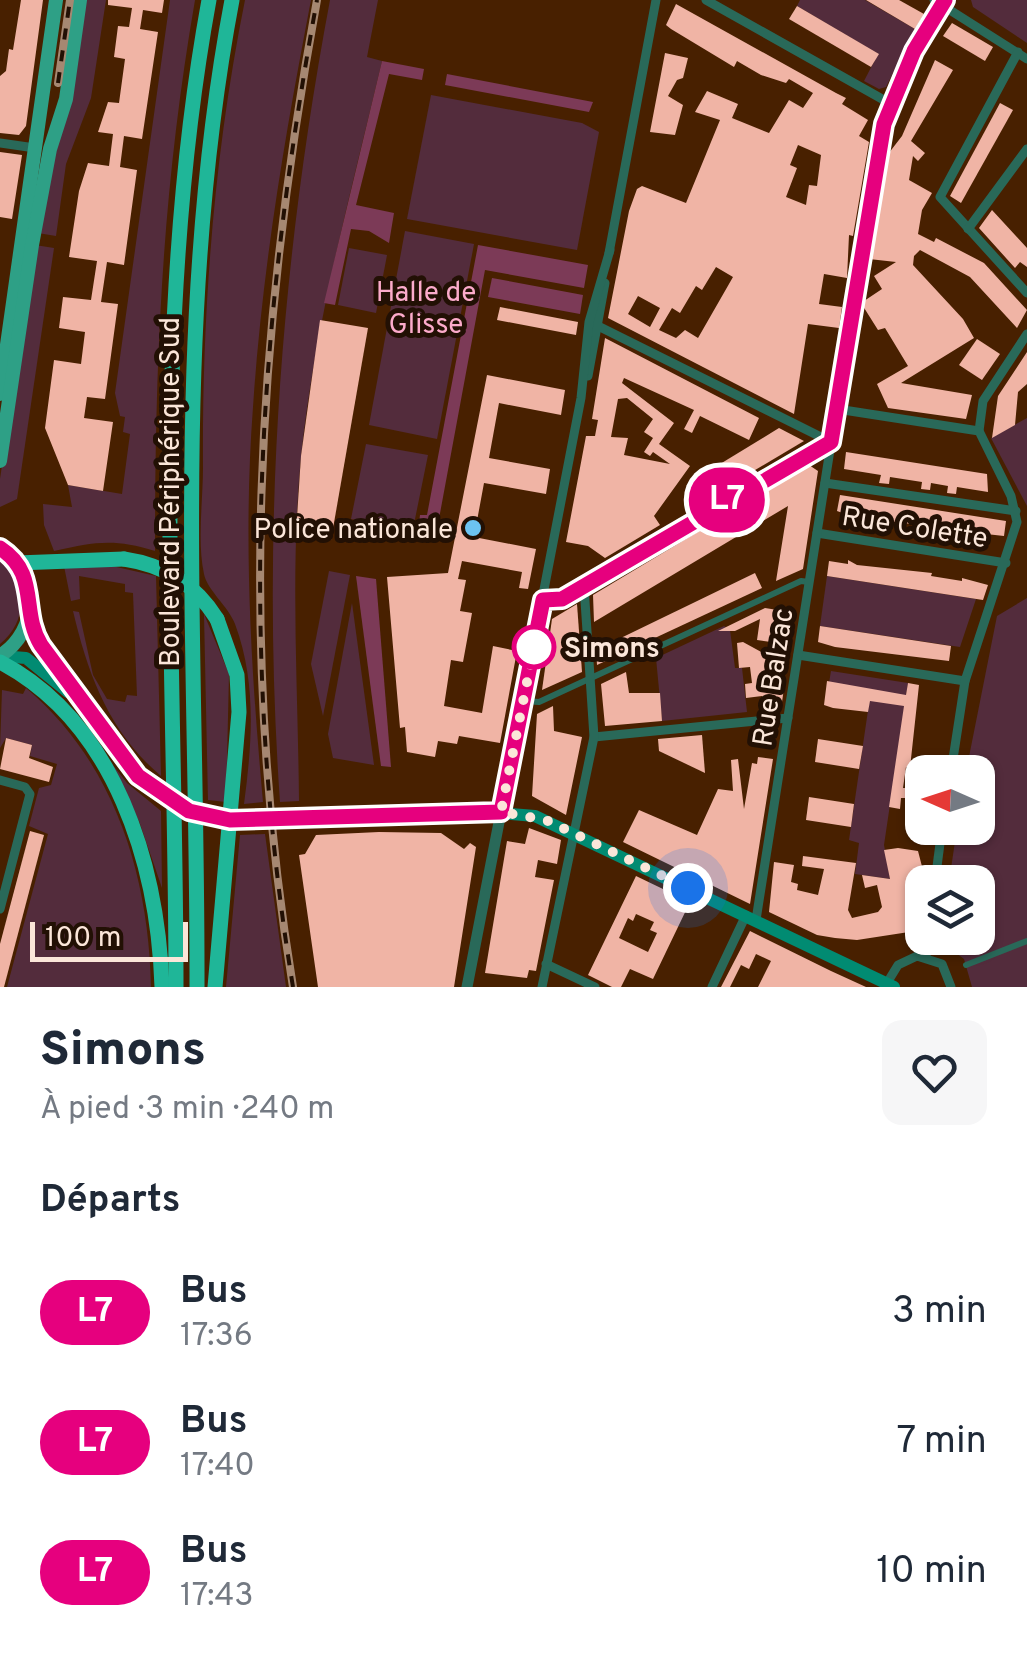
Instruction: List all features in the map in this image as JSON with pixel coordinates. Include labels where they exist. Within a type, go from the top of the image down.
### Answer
[{"type":"highway","name":"Boulevard Périphérique Sud","points":[[176,987],[170,349],[180,188],[209,0]]},
{"type":"highway","name":"Boulevard Périphérique Sud","points":[[197,987],[192,363],[202,192],[232,0]]},
{"type":"highway","points":[[18,563],[124,559],[157,566],[179,578],[218,620],[234,664],[239,712],[215,987]]},
{"type":"highway","points":[[0,658],[64,713],[120,796],[153,892],[162,987]]},
{"type":"main road","points":[[0,394],[56,0]]},
{"type":"main road","points":[[0,461],[32,245],[80,0]]},
{"type":"main road","points":[[31,176],[60,116]]},
{"type":"main road","points":[[0,548],[18,563],[28,583],[30,616],[41,645],[138,776],[172,803],[208,817],[528,814],[572,831],[890,985]]},
{"type":"main road","points":[[0,658],[19,639],[30,616]]},
{"type":"main road","points":[[0,658],[26,658],[92,714]]},
{"type":"street","points":[[467,987],[656,0]]},
{"type":"street","points":[[706,0],[890,104]]},
{"type":"street","points":[[941,1],[1023,55],[940,198],[1027,293]]},
{"type":"street","name":"Rue Balzac","points":[[712,987],[751,917],[788,718],[876,156],[890,104],[941,1]]},
{"type":"street","points":[[0,143],[35,148]]},
{"type":"street","points":[[968,229],[1027,149]]},
{"type":"street","points":[[594,323],[831,442]]},
{"type":"street","points":[[954,755],[966,681],[1016,530],[1016,511],[979,432],[983,401],[1027,334]]},
{"type":"street","points":[[836,409],[979,432]]},
{"type":"street","points":[[543,600],[558,601],[831,442]]},
{"type":"street","points":[[825,483],[1016,511]]},
{"type":"street","name":"Rue Colette","points":[[817,534],[1006,563]]},
{"type":"street","points":[[524,701],[539,702],[801,581],[809,582]]},
{"type":"street","points":[[542,987],[594,737],[584,586]]},
{"type":"street","points":[[798,654],[966,681]]},
{"type":"street","points":[[594,737],[788,718]]},
{"type":"street","points":[[0,780],[25,787],[30,794],[0,909]]},
{"type":"street","points":[[966,965],[1027,942]]},
{"type":"street","points":[[890,985],[902,961],[926,956],[946,968],[951,987]]},
{"type":"street","points":[[546,964],[595,987]]},
{"type":"green space","points":[[86,0],[106,0],[91,98],[66,164],[56,236],[38,233]]},
{"type":"green space","points":[[170,0],[195,0],[175,140],[163,275],[155,551],[104,543],[54,551],[44,525],[43,504],[72,507],[68,485],[122,494],[130,434],[123,432],[125,417],[120,416],[115,393]]},
{"type":"green space","points":[[245,0],[311,0],[276,203],[257,356],[249,555],[263,802],[244,804],[250,736],[247,669],[232,618],[206,580],[201,535],[212,232],[225,116]]},
{"type":"green space","points":[[330,0],[378,0],[367,57],[382,61],[335,258],[307,407],[296,542],[299,801],[280,802],[273,600],[279,400],[298,200]]},
{"type":"green space","points":[[800,0],[865,0],[915,29],[886,87],[879,89],[864,81],[878,54],[797,6]]},
{"type":"green space","points":[[971,0],[1027,0],[1027,43],[973,7]]},
{"type":"green space","points":[[431,95],[582,123],[599,132],[577,250],[407,219]]},
{"type":"green space","name":"Halle de Glisse","points":[[405,231],[474,244],[437,439],[369,425]]},
{"type":"green space","points":[[35,245],[54,248],[17,499],[0,507],[0,479]]},
{"type":"green space","points":[[349,248],[387,255],[376,313],[338,305]]},
{"type":"green space","points":[[1027,418],[1027,506],[991,438]]},
{"type":"green space","points":[[366,444],[428,455],[414,524],[432,528],[431,534],[351,519]]},
{"type":"green space","points":[[0,560],[16,580],[21,602],[16,625],[0,644]]},
{"type":"green space","points":[[64,566],[112,566],[156,576],[161,776],[127,741],[103,701],[86,658],[73,611],[79,612],[93,675],[107,699],[125,702],[127,695],[137,696],[133,593],[125,592],[125,584],[79,576],[80,599],[71,601]]},
{"type":"green space","points":[[329,571],[350,575],[323,716],[311,664]]},
{"type":"green space","points":[[827,576],[976,599],[960,647],[820,626]]},
{"type":"green space","points":[[1027,598],[1027,987],[972,987],[964,959],[959,955],[995,955],[995,865],[952,865],[954,845],[995,845],[995,755],[969,755],[997,616]]},
{"type":"green space","points":[[352,603],[374,765],[333,758],[328,734]]},
{"type":"green space","points":[[204,614],[229,674],[226,802],[208,800]]},
{"type":"green space","points":[[724,626],[730,630],[735,668],[742,668],[747,712],[662,721],[656,658]]},
{"type":"green space","points":[[831,671],[908,683],[884,845],[890,879],[855,874],[859,843],[849,840],[871,690],[829,683]]},
{"type":"green space","points":[[26,688],[57,717],[82,750],[121,823],[143,903],[151,987],[7,987],[48,834],[29,826],[39,788],[51,785],[57,764],[30,756],[32,745],[6,738],[0,748],[2,690],[23,694]]},
{"type":"green space","points":[[57,694],[127,783],[161,811],[162,888],[139,821],[118,779]]},
{"type":"green space","points":[[265,834],[286,987],[226,987],[240,835]]},
{"type":"shaded area","points":[[382,61],[424,69],[422,80],[389,74],[356,205],[394,213],[389,243],[369,231],[351,229],[335,305],[324,303]]},
{"type":"shaded area","points":[[447,74],[593,102],[589,112],[445,85]]},
{"type":"shaded area","points":[[478,245],[588,265],[584,288],[485,270],[436,535],[431,534],[432,525],[419,523],[420,515],[427,515]]},
{"type":"shaded area","points":[[492,278],[583,295],[580,314],[488,297]]},
{"type":"shaded area","points":[[356,576],[376,579],[391,767],[381,766]]},
{"type":"building","points":[[21,0],[43,0],[26,126],[19,135],[0,133],[0,76],[6,71],[9,49],[13,50]]},
{"type":"building","points":[[108,0],[164,0],[162,13],[143,10],[140,29],[158,32],[142,139],[124,136],[120,167],[137,170],[124,265],[107,262],[101,302],[118,304],[105,399],[87,397],[84,418],[113,422],[103,491],[68,485],[45,428],[54,360],[81,364],[85,332],[59,328],[63,297],[91,300],[97,261],[69,257],[79,191],[88,163],[109,166],[113,134],[98,132],[108,102],[119,103],[125,59],[114,57],[118,26],[129,27],[132,8],[108,5]]},
{"type":"building","points":[[866,0],[899,0],[924,14],[915,29]]},
{"type":"building","points":[[676,4],[846,98],[842,104],[868,120],[859,136],[869,142],[853,236],[849,235],[847,278],[824,274],[819,304],[842,307],[839,328],[808,324],[794,414],[608,318],[637,189],[642,186],[686,203],[720,120],[695,112],[707,91],[738,104],[732,118],[769,133],[789,100],[803,108],[813,93],[789,79],[786,83],[761,75],[737,61],[734,67],[666,25]],"holes":[[[798,145],[821,155],[817,186],[809,185],[806,205],[786,197],[797,168],[790,165]],[[716,267],[733,277],[698,338],[685,330],[676,338],[659,330],[672,308],[680,313],[696,286],[702,290]],[[638,296],[660,308],[650,327],[628,314]]]},
{"type":"building","points":[[797,6],[879,54],[871,67],[789,19]]},
{"type":"building","points":[[952,23],[993,47],[985,61],[943,36]]},
{"type":"building","points":[[665,53],[688,58],[683,78],[677,80],[668,96],[683,105],[675,135],[650,132]]},
{"type":"building","points":[[935,60],[953,70],[911,141],[925,153],[918,161],[913,156],[909,180],[932,193],[922,210],[918,234],[934,242],[936,238],[984,263],[1027,310],[1017,328],[970,277],[920,250],[914,256],[913,265],[963,319],[974,338],[901,383],[972,395],[966,419],[888,408],[877,384],[908,366],[885,328],[878,330],[861,303],[882,289],[874,276],[896,262],[869,259],[885,158],[902,136]]},
{"type":"building","points":[[1000,103],[1013,110],[961,203],[950,196]]},
{"type":"building","points":[[0,152],[22,155],[12,219],[0,217]]},
{"type":"building","points":[[992,210],[1027,248],[1027,267],[1020,262],[1015,268],[979,228]]},
{"type":"building","points":[[500,307],[578,322],[576,335],[497,320]]},
{"type":"building","points":[[320,320],[368,328],[331,540],[296,533],[301,456]]},
{"type":"building","points":[[605,338],[759,418],[749,440],[700,416],[692,433],[684,429],[694,410],[624,378],[622,383],[674,423],[659,444],[690,466],[654,516],[660,525],[605,558],[588,546],[566,542],[586,436],[595,436],[598,420],[592,419]],"holes":[[[627,398],[653,419],[644,432],[653,438],[644,452],[650,456],[653,452],[670,464],[624,455],[628,438],[611,437],[618,399]]]},
{"type":"building","points":[[977,339],[1000,354],[982,380],[959,365]]},
{"type":"building","points":[[1027,352],[1027,384],[1018,392],[1015,425],[992,438],[998,396]]},
{"type":"building","points":[[487,375],[565,390],[561,415],[499,403],[489,458],[550,469],[546,494],[484,483],[474,537],[536,549],[528,589],[519,588],[522,572],[462,561],[458,579],[466,580],[460,611],[472,613],[463,662],[451,660],[444,706],[482,713],[493,646],[517,651],[500,743],[459,736],[457,744],[438,741],[435,757],[407,752],[405,727],[400,728],[387,577],[448,573]]},
{"type":"building","points":[[779,428],[804,441],[723,489],[702,475]]},
{"type":"building","points":[[846,452],[987,474],[988,492],[957,487],[956,494],[947,493],[948,486],[931,483],[930,490],[921,489],[922,482],[890,477],[889,484],[879,483],[881,475],[844,469]]},
{"type":"building","points":[[809,465],[818,471],[803,569],[776,581],[788,506],[594,622],[593,595]]},
{"type":"building","points":[[840,495],[1006,521],[1004,536],[986,534],[985,538],[977,532],[854,517],[837,511]]},
{"type":"building","points":[[848,560],[857,565],[932,573],[931,576],[988,585],[983,600],[827,576],[829,561],[848,564]]},
{"type":"building","points":[[755,573],[762,588],[597,665],[596,650]]},
{"type":"building","points":[[577,604],[582,672],[542,690],[552,619]]},
{"type":"building","points":[[765,608],[790,612],[785,644],[757,640],[760,619],[735,631],[718,631]]},
{"type":"building","points":[[820,626],[951,646],[949,661],[835,647],[818,642]]},
{"type":"building","points":[[743,642],[765,654],[768,681],[784,688],[781,709],[763,711],[762,696],[746,698],[745,684],[752,683],[750,667],[739,668],[737,643]]},
{"type":"building","points":[[626,672],[629,693],[660,693],[662,721],[605,726],[601,684]]},
{"type":"building","points":[[827,681],[906,695],[908,683],[919,685],[911,755],[905,755],[905,798],[901,798],[900,809],[889,807],[904,706],[870,701],[868,712],[824,705]]},
{"type":"building","points":[[553,706],[554,731],[582,737],[566,815],[532,796],[537,714]]},
{"type":"building","points":[[702,735],[705,773],[659,751],[658,739]]},
{"type":"building","points":[[6,738],[32,745],[29,758],[53,767],[49,782],[0,769]]},
{"type":"building","points":[[818,739],[863,746],[859,769],[815,762]]},
{"type":"building","points":[[758,757],[773,759],[750,904],[623,842],[639,810],[697,835],[718,789],[733,791],[731,760],[738,759],[744,809],[752,763],[757,764]]},
{"type":"building","points":[[809,797],[854,804],[851,827],[806,820]]},
{"type":"building","points":[[529,828],[561,840],[557,864],[538,860],[535,877],[554,880],[536,971],[529,970],[527,978],[485,973],[507,841],[525,844]]},
{"type":"building","points":[[30,831],[44,835],[4,987],[0,987],[0,944]]},
{"type":"building","points":[[441,833],[464,849],[470,843],[476,847],[454,987],[318,987],[299,855],[305,854],[316,835]]},
{"type":"building","points":[[884,850],[918,851],[922,865],[905,865],[905,933],[857,940],[835,938],[817,935],[769,912],[774,862],[794,865],[791,882],[798,884],[797,890],[818,895],[824,869],[802,866],[803,856],[856,863],[848,910],[852,918],[878,912],[882,907],[877,885],[865,888],[862,875],[890,879]]},
{"type":"building","points":[[636,876],[690,902],[653,979],[630,969],[621,987],[612,987],[588,975]],"holes":[[[636,914],[654,922],[650,930],[657,933],[648,952],[619,938],[628,918],[633,921]]]},
{"type":"building","points":[[750,931],[866,987],[758,987],[771,961],[756,954],[749,969],[741,965],[730,987],[721,987]]},
{"type":"railway","points":[[58,83],[70,0]]},
{"type":"railway","points":[[293,987],[265,738],[260,615],[262,492],[280,247],[317,0]]},
{"type":"bus line","name":"L7","points":[[0,548],[18,563],[27,578],[31,622],[41,645],[138,776],[172,803],[197,814],[230,820],[321,814],[501,812],[543,600],[562,599],[811,450],[831,442],[884,124],[914,51],[945,0]]},
{"type":"place","name":"Police nationale","points":[[473,528]]},
{"type":"place","name":"Simons","points":[[534,647]]},
{"type":"route","points":[[534,647],[501,812],[546,820],[688,888]]}]
